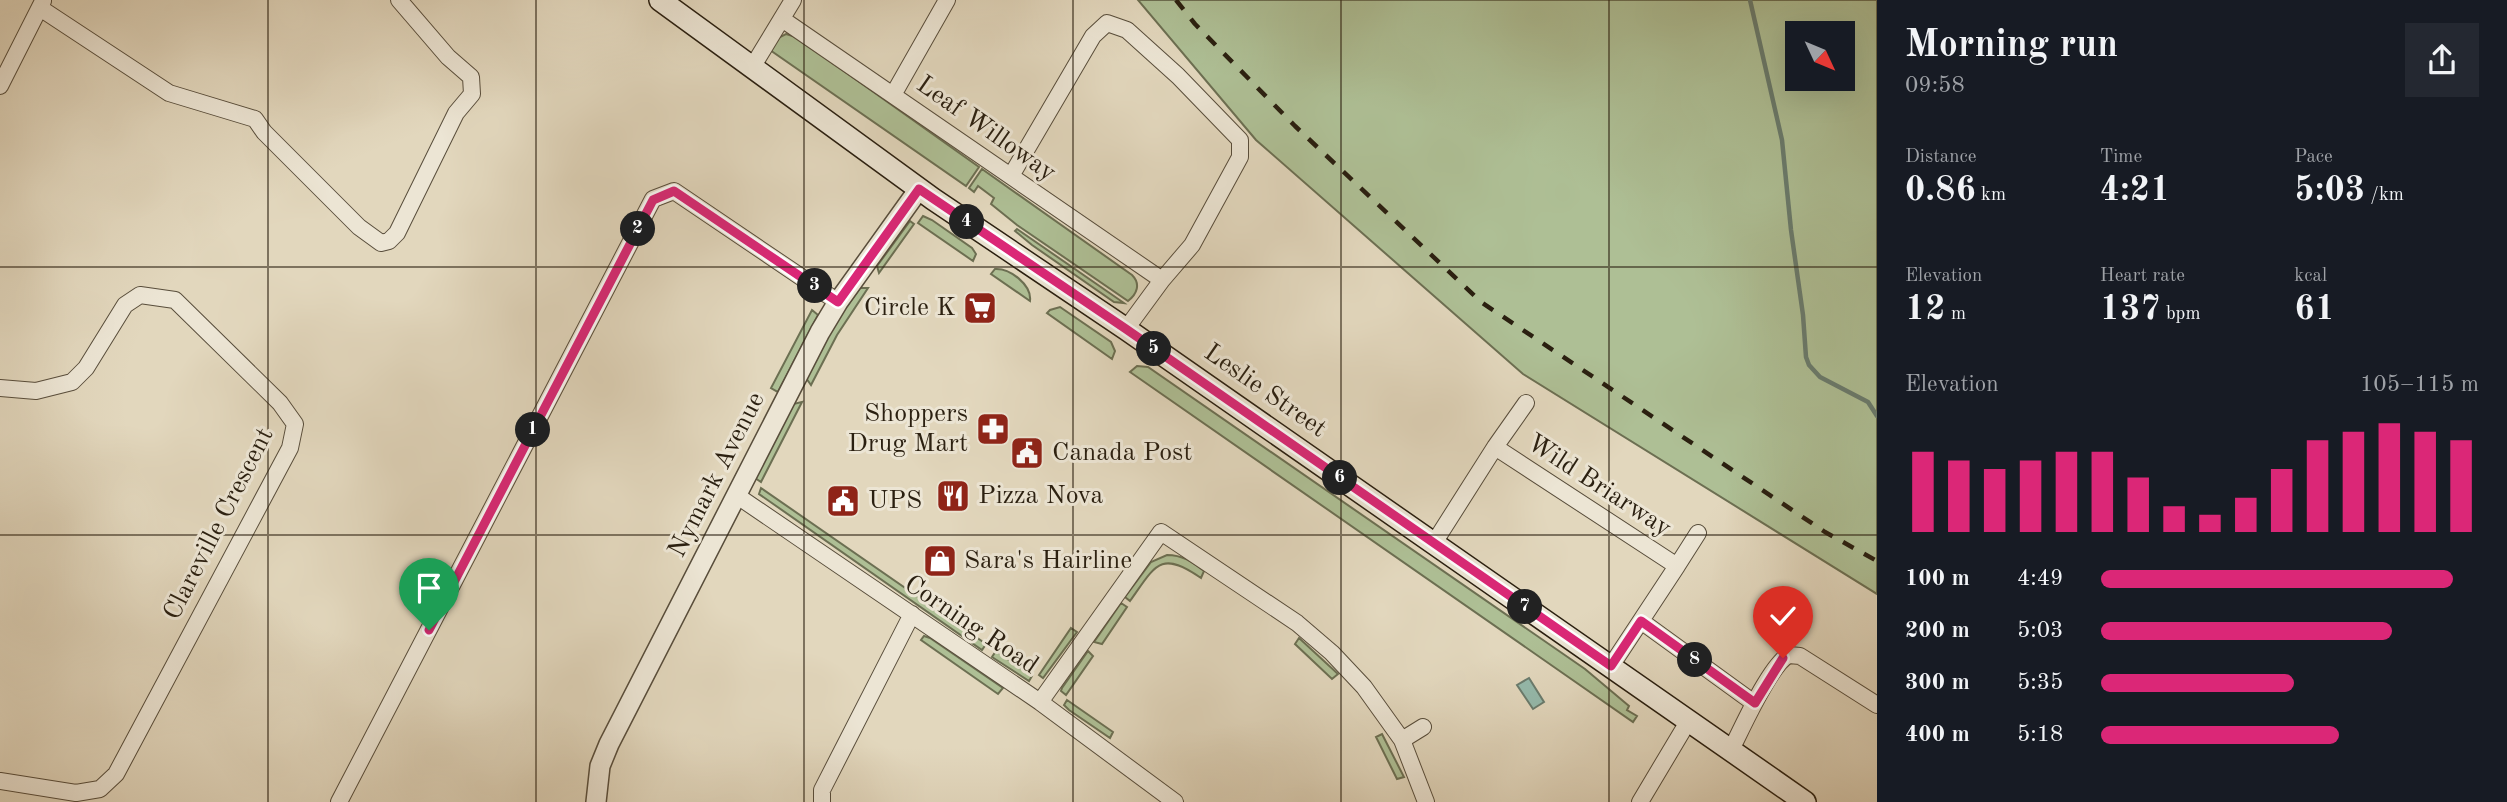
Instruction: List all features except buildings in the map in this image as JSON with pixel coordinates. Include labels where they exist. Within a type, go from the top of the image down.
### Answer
[{"type":"main road","name":"Leslie Street","points":[[660,0],[919,189],[1126,329],[1805,802]]},
{"type":"street","points":[[0,86],[42,4],[169,93],[255,119],[264,132],[359,226],[381,243],[389,241],[397,233],[456,113],[472,94],[471,76],[448,57],[399,0]]},
{"type":"street","points":[[752,66],[793,0]]},
{"type":"street","points":[[893,95],[947,0]]},
{"type":"street","name":"Leaf Willoway","points":[[782,19],[1162,280]]},
{"type":"street","points":[[1010,176],[1093,36],[1107,23],[1127,30],[1178,76],[1240,140],[1240,157],[1192,245],[1126,329]]},
{"type":"street","name":"Nymark Avenue","points":[[596,802],[600,766],[609,744],[820,332],[838,302],[919,189]]},
{"type":"street","points":[[339,802],[653,200],[674,191],[838,302]]},
{"type":"street","name":"Clareville Crescent","points":[[0,388],[36,391],[72,382],[86,368],[125,305],[140,295],[176,300],[280,403],[295,424],[290,448],[116,774],[100,789],[76,793],[0,781]]},
{"type":"street","name":"Wild Briarway","points":[[1434,543],[1495,446],[1526,403]]},
{"type":"street","name":"Wild Briarway","points":[[1495,446],[1676,566]]},
{"type":"street","name":"Corning Road","points":[[736,495],[1040,702],[1175,802]]},
{"type":"street","points":[[1040,702],[1161,533],[1302,626],[1332,653],[1364,687],[1402,740],[1426,802]]},
{"type":"street","name":"Wild Briarway","points":[[1611,666],[1698,533]]},
{"type":"street","points":[[822,802],[822,790],[912,614]]},
{"type":"street","points":[[1641,621],[1755,703]]},
{"type":"street","points":[[1731,750],[1755,703],[1779,662],[1786,656],[1800,656],[1877,705]]},
{"type":"street","points":[[1640,802],[1689,720]]},
{"type":"street","points":[[1402,740],[1423,727]]},
{"type":"shaded area","points":[[1138,0],[1877,0],[1877,594],[1523,374],[1256,140]]},
{"type":"shaded area","points":[[786,34],[796,37],[979,167],[966,186],[770,50],[778,38]]},
{"type":"shaded area","points":[[982,169],[1132,275],[1137,285],[1134,295],[1128,301],[1017,225],[991,204],[994,198],[978,186],[974,192],[969,188]]},
{"type":"shaded area","points":[[923,216],[972,248],[976,254],[973,261],[918,223]]},
{"type":"shaded area","points":[[910,221],[914,224],[879,273],[877,266]]},
{"type":"shaded area","points":[[1017,229],[1124,303],[1114,302],[1032,245],[1015,231]]},
{"type":"shaded area","points":[[995,269],[1007,271],[1019,279],[1030,295],[1030,301],[991,274]]},
{"type":"shaded area","points":[[860,288],[868,288],[837,335],[811,385],[806,378],[836,321]]},
{"type":"shaded area","points":[[1060,307],[1111,342],[1115,351],[1112,359],[1047,313]]},
{"type":"shaded area","points":[[812,310],[818,315],[778,392],[771,388]]},
{"type":"shaded area","points":[[1137,366],[1148,367],[1585,669],[1629,706],[1627,710],[1637,716],[1633,722],[1130,372]]},
{"type":"shaded area","points":[[802,402],[761,482],[755,478],[793,404]]},
{"type":"shaded area","points":[[761,488],[986,644],[982,650],[759,494]]},
{"type":"shaded area","points":[[1167,555],[1183,558],[1204,571],[1201,578],[1176,564],[1167,563],[1153,571],[1130,601],[1125,597],[1151,562]]},
{"type":"shaded area","points":[[1121,603],[1127,607],[1102,644],[1094,642]]},
{"type":"shaded area","points":[[1071,628],[1077,632],[1043,678],[1039,675]]},
{"type":"shaded area","points":[[924,636],[1003,688],[998,694],[921,640]]},
{"type":"shaded area","points":[[1299,638],[1338,674],[1332,679],[1295,644]]},
{"type":"shaded area","points":[[996,651],[1032,676],[1029,681],[992,657]]},
{"type":"shaded area","points":[[1088,651],[1093,656],[1066,695],[1061,691],[1062,688]]},
{"type":"shaded area","points":[[1529,678],[1544,702],[1533,709],[1517,685]]},
{"type":"shaded area","points":[[1067,700],[1113,732],[1110,738],[1069,710],[1064,705]]},
{"type":"shaded area","points":[[1382,734],[1404,777],[1397,779],[1376,737]]},
{"type":"waterway","points":[[1750,0],[1782,140],[1806,357],[1809,365],[1820,377],[1868,402],[1877,416]]},
{"type":"railway","points":[[1176,0],[1195,24],[1295,126],[1481,302],[1825,532],[1877,561]]},
{"type":"place","name":"Circle K","points":[[980,308]]},
{"type":"place","name":"Shoppers Drug Mart","points":[[993,429]]},
{"type":"place","name":"Canada Post","points":[[1027,453]]},
{"type":"place","name":"Pizza Nova","points":[[953,496]]},
{"type":"place","name":"UPS","points":[[843,501]]},
{"type":"place","name":"Sara's Hairline","points":[[940,561]]},
{"type":"route","points":[[429,630],[653,200],[674,191],[838,302],[919,189],[1126,329],[1611,666],[1641,621],[1755,703],[1783,658]]}]
